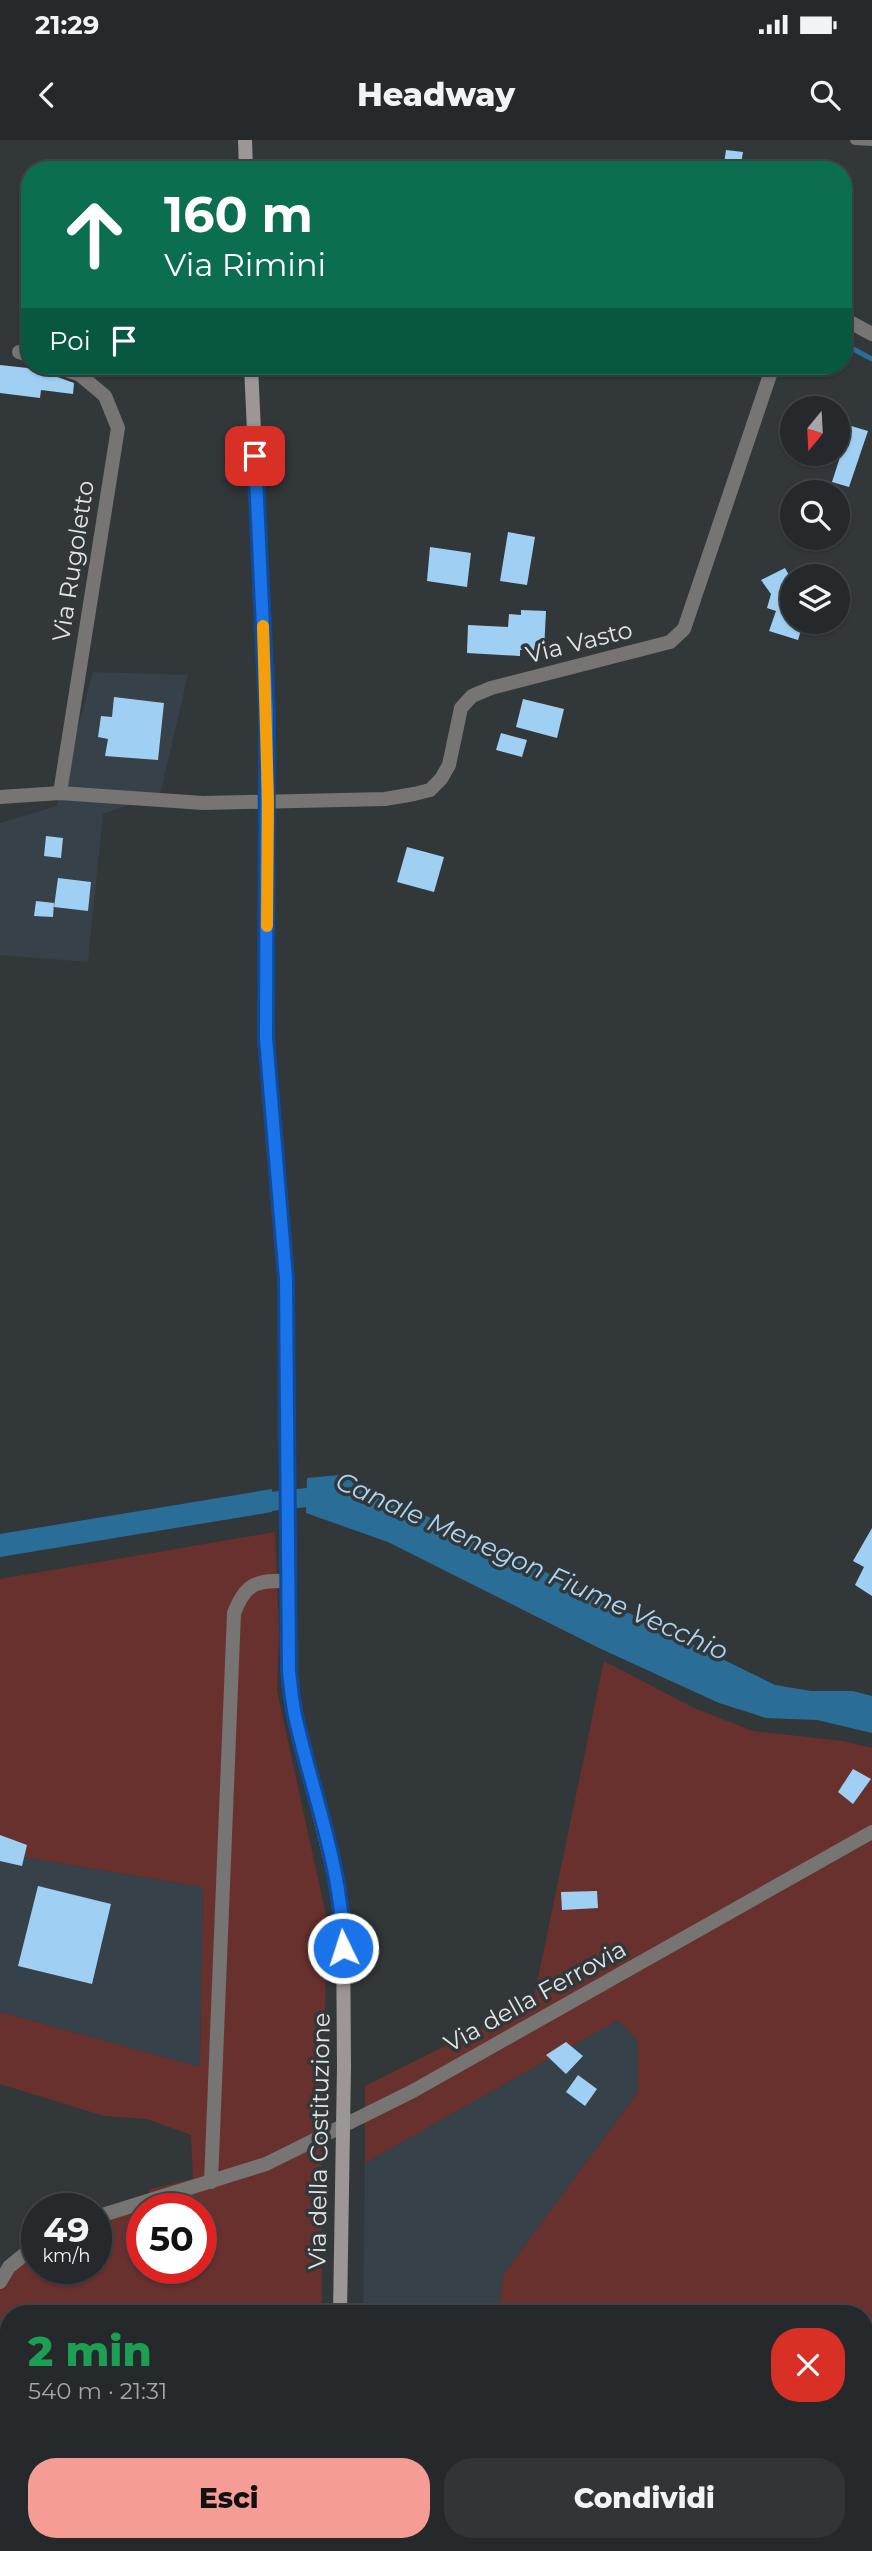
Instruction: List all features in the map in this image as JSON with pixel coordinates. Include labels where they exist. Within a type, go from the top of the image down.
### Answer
[{"type":"main road","points":[[245,140],[246,161]]},
{"type":"main road","name":"Via della Costituzione","points":[[254,375],[267,714],[266,1038],[286,1279],[289,1672],[295,1717],[333,1870],[343,1925],[340,2305]]},
{"type":"street","points":[[852,323],[872,334]]},
{"type":"street","name":"Via Rugoletto","points":[[60,793],[118,428],[105,396],[80,375]]},
{"type":"street","name":"Via Vasto","points":[[268,801],[385,799],[430,790],[441,779],[449,765],[461,708],[472,696],[491,688],[670,642],[684,629],[697,596],[770,375]]},
{"type":"street","points":[[0,797],[60,793],[203,803],[268,801]]},
{"type":"street","points":[[211,2182],[234,1613],[241,1597],[261,1580],[288,1581]]},
{"type":"street","name":"Via della Ferrovia","points":[[112,2212],[266,2164],[413,2091],[872,1832]]},
{"type":"street","points":[[0,2282],[9,2267],[21,2257]]},
{"type":"lane","points":[[855,140],[872,141]]},
{"type":"shaded area","points":[[93,672],[188,675],[160,794],[103,814],[88,962],[0,955],[0,823],[57,806]]},
{"type":"shaded area","points":[[275,1532],[279,1630],[277,1691],[327,1920],[321,2189],[322,2305],[0,2305],[0,2285],[21,2266],[21,2284],[112,2284],[112,2214],[126,2207],[126,2284],[217,2284],[217,2193],[148,2193],[150,2189],[193,2179],[191,2135],[147,2119],[104,2116],[0,2084],[0,2012],[200,2067],[203,1887],[0,1853],[0,1579]]},
{"type":"shaded area","points":[[604,1661],[694,1708],[753,1731],[843,1741],[872,1748],[872,2305],[500,2305],[503,2275],[638,2092],[638,2041],[618,2020],[365,2163],[365,2086],[533,2002]]},
{"type":"shaded area","points":[[0,1853],[203,1887],[200,2067],[0,2012]]},
{"type":"shaded area","points":[[618,2020],[638,2041],[638,2092],[503,2275],[500,2305],[363,2305],[365,2163]]},
{"type":"water","points":[[339,1475],[525,1562],[775,1685],[811,1691],[853,1691],[872,1696],[872,1733],[817,1720],[766,1718],[719,1703],[599,1648],[388,1542],[306,1513],[307,1478]]},
{"type":"water","points":[[272,1489],[272,1512],[0,1557],[0,1534]]},
{"type":"building","points":[[726,150],[743,152],[742,161],[724,161]]},
{"type":"building","points":[[0,365],[21,367],[21,375],[52,375],[74,383],[73,394],[41,390],[40,398],[0,393]]},
{"type":"building","points":[[850,426],[868,431],[850,484],[850,480],[833,480],[837,466],[850,466]]},
{"type":"building","points":[[508,532],[535,537],[527,585],[500,581]]},
{"type":"building","points":[[430,547],[471,553],[467,587],[427,581]]},
{"type":"building","points":[[780,570],[780,634],[800,634],[798,640],[769,631],[776,611],[767,608],[771,594],[761,580]]},
{"type":"building","points":[[521,610],[546,611],[544,651],[520,650],[520,656],[467,653],[468,625],[508,627],[509,614],[521,615]]},
{"type":"building","points":[[114,697],[164,703],[158,760],[105,756],[108,739],[98,737],[101,716],[112,717]]},
{"type":"building","points":[[523,699],[564,709],[557,738],[516,727]]},
{"type":"building","points":[[501,733],[527,740],[522,757],[496,750]]},
{"type":"building","points":[[46,836],[63,838],[61,858],[44,856]]},
{"type":"building","points":[[407,847],[444,857],[434,892],[397,882]]},
{"type":"building","points":[[58,878],[91,882],[88,911],[54,907]]},
{"type":"building","points":[[36,901],[54,903],[53,917],[34,916]]},
{"type":"building","points":[[872,1528],[872,1596],[855,1585],[864,1567],[853,1561]]},
{"type":"building","points":[[853,1769],[871,1779],[853,1804],[838,1792]]},
{"type":"building","points":[[0,1835],[27,1845],[22,1866],[0,1861]]},
{"type":"building","points":[[38,1886],[111,1904],[92,1984],[18,1966]]},
{"type":"building","points":[[597,1891],[598,1908],[562,1910],[561,1892]]},
{"type":"building","points":[[566,2042],[583,2056],[566,2074],[546,2055]]},
{"type":"building","points":[[578,2075],[597,2089],[585,2106],[566,2092]]},
{"type":"waterway","points":[[852,348],[872,359]]},
{"type":"waterway","name":"Canale Menegon Fiume Vecchio","points":[[247,1504],[312,1497],[331,1505]]},
{"type":"slow traffic","points":[[263,626],[267,714],[267,926]]},
{"type":"route","points":[[255,456],[267,714],[266,1038],[286,1279],[289,1672],[295,1717],[333,1870],[343,1925],[343,1948]]}]
